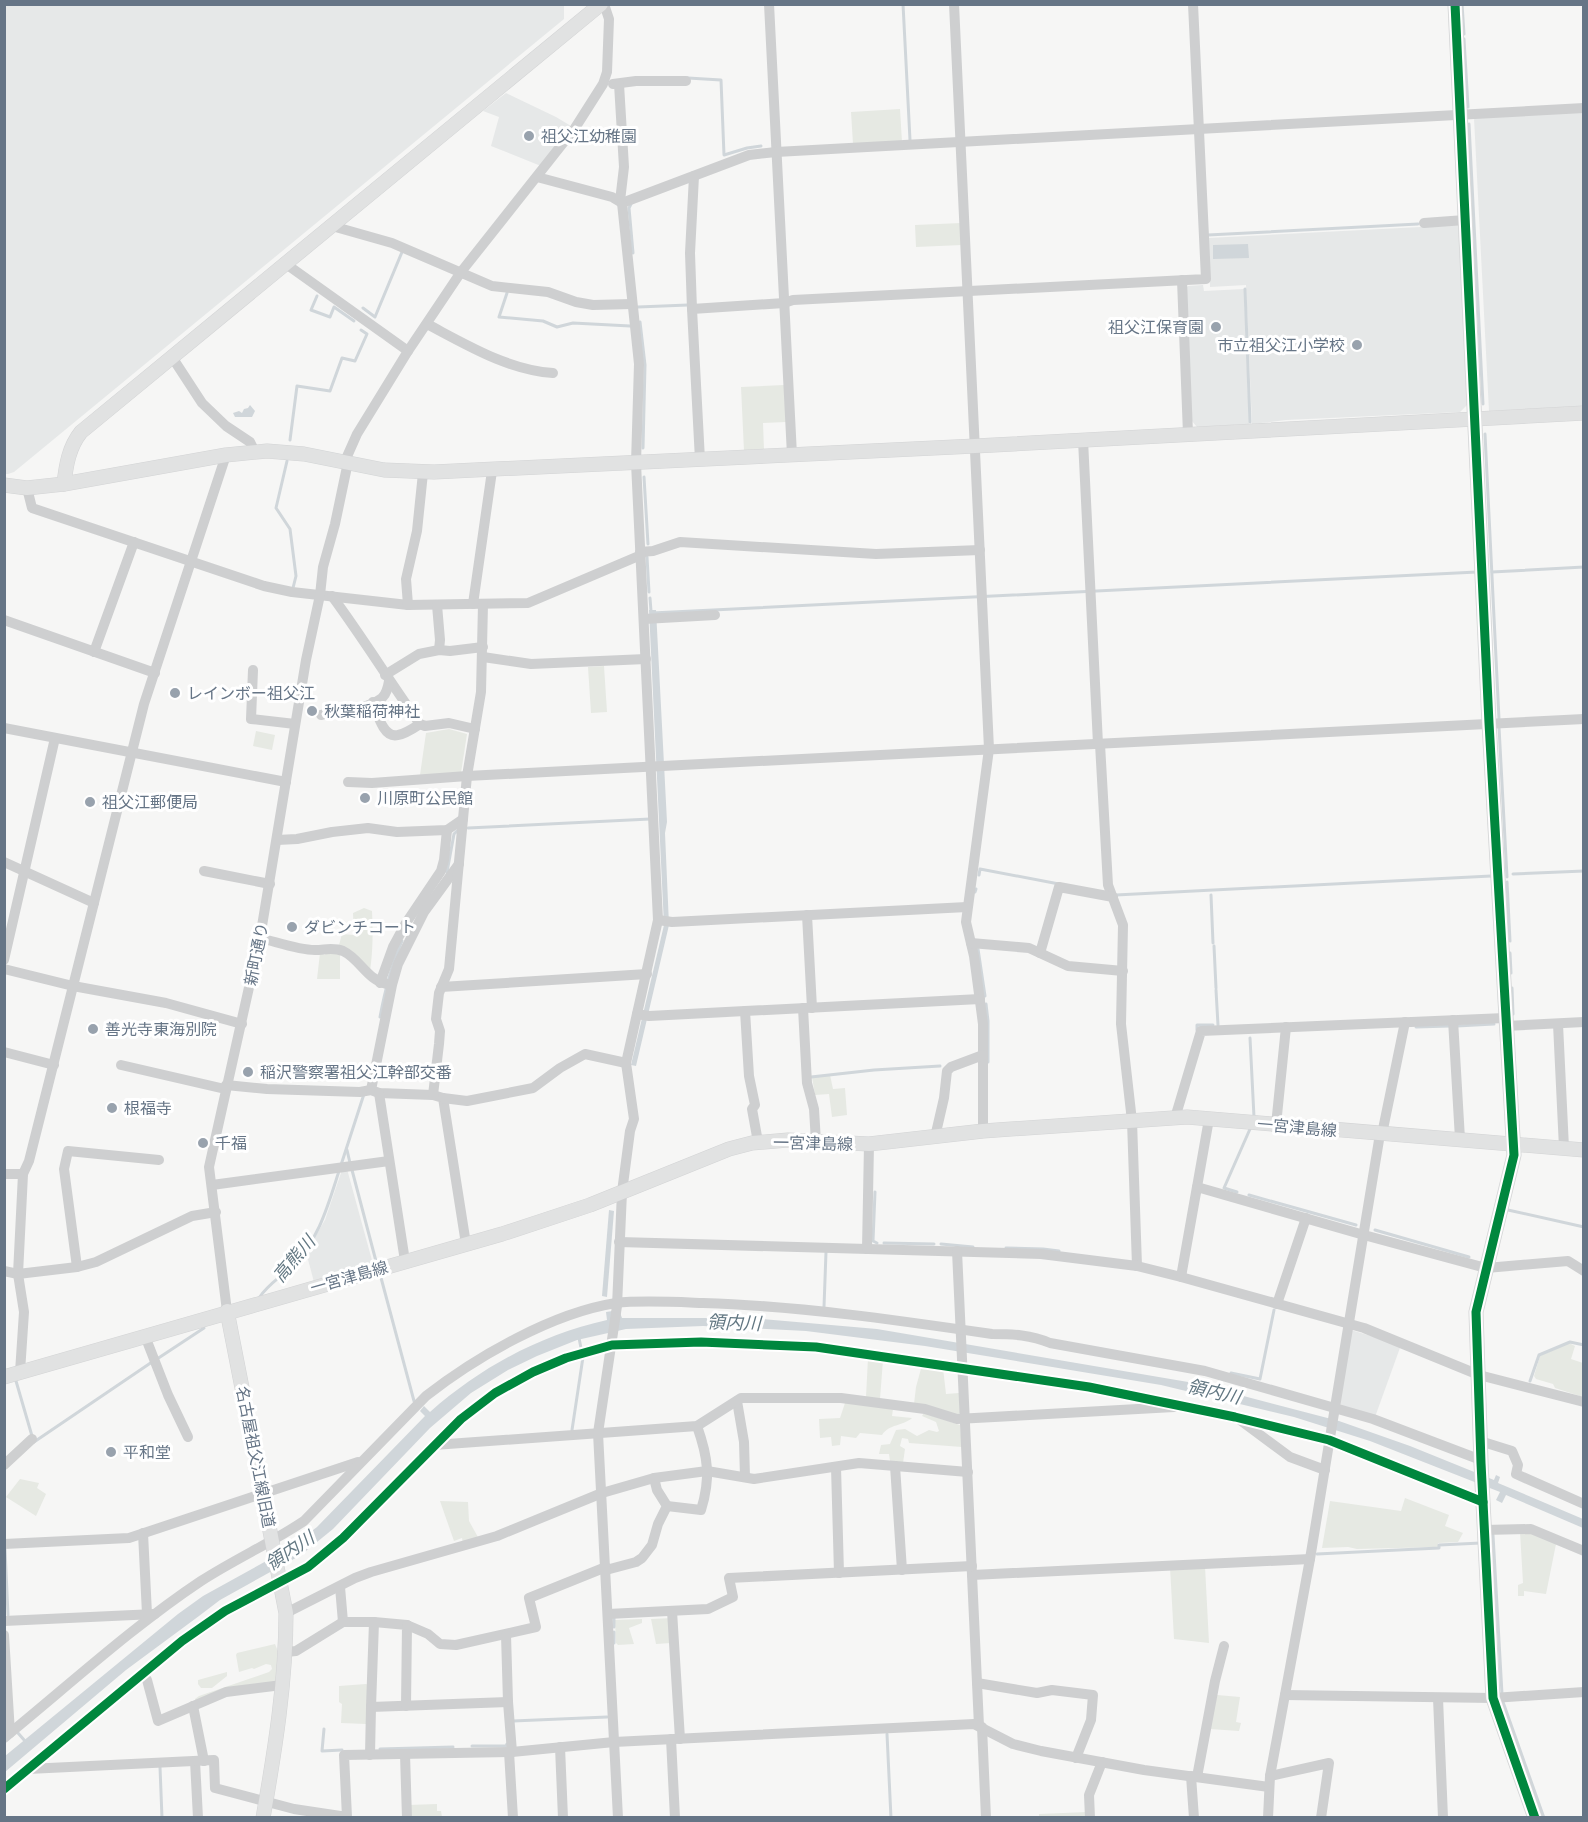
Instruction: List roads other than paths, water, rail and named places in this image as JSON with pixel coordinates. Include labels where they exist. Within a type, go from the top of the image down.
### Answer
[{"type":"street","points":[[64,484],[69,453],[81,432],[602,4],[609,19],[607,72],[603,84],[636,81],[686,81]]},
{"type":"street","points":[[769,4],[792,455]]},
{"type":"street","points":[[954,4],[989,749],[966,922],[983,1024],[983,1131]]},
{"type":"street","points":[[692,309],[784,303],[793,300],[1206,279],[1193,4]]},
{"type":"street","points":[[1455,4],[1505,1022],[1514,1155],[1476,1312],[1480,1441],[1493,1698],[1535,1818]]},
{"type":"street","name":"新町通り","points":[[227,1311],[209,1167],[260,939],[295,724],[326,596],[323,567],[335,524],[346,462],[357,434],[408,351],[461,272],[537,177],[574,128],[603,84]]},
{"type":"street","points":[[618,1818],[598,1433],[617,1305],[622,1192],[630,1131],[634,1119],[626,1063],[642,1015],[646,974],[664,921],[657,766],[646,659],[649,618],[641,553],[636,463],[639,364],[621,202],[624,167],[619,84]]},
{"type":"street","points":[[537,177],[612,197],[621,202],[749,154],[1584,108]]},
{"type":"street","points":[[694,176],[690,253],[700,460]]},
{"type":"street","points":[[1424,223],[1465,220]]},
{"type":"street","points":[[332,226],[392,243],[492,286],[548,292],[576,302],[593,305],[632,304]]},
{"type":"street","points":[[286,264],[408,351]]},
{"type":"street","points":[[1182,280],[1188,434]]},
{"type":"street","points":[[427,324],[499,360],[532,372],[553,374]]},
{"type":"street","points":[[172,357],[202,403],[226,426],[250,442],[255,452]]},
{"type":"street","points":[[6,486],[27,488],[64,484],[226,455],[255,452],[285,451],[384,470],[423,473],[492,471],[1584,413]]},
{"type":"street","points":[[1083,440],[1108,885],[1123,925],[1120,1024],[1132,1121],[1137,1266]]},
{"type":"street","points":[[20,1372],[24,1312],[18,1274],[23,1174],[29,1161],[54,1065],[144,704],[226,455]]},
{"type":"street","points":[[466,1244],[438,1097],[440,1031],[436,1019],[441,987],[449,969],[467,776],[481,692],[483,652],[478,604],[492,471]]},
{"type":"street","points":[[408,605],[406,579],[417,531],[423,473]]},
{"type":"street","points":[[27,488],[32,508],[264,586],[326,596],[408,605],[437,606],[534,601],[641,553],[680,542],[867,554],[980,550]]},
{"type":"street","points":[[94,652],[134,542]]},
{"type":"street","points":[[326,596],[361,636],[420,724],[425,726],[449,723],[475,729]]},
{"type":"street","points":[[437,606],[439,650]]},
{"type":"street","points":[[649,618],[715,615]]},
{"type":"street","points":[[4,620],[155,673]]},
{"type":"street","points":[[387,678],[420,654],[439,650],[483,652],[531,664],[646,659]]},
{"type":"street","points":[[253,670],[251,719],[295,724]]},
{"type":"street","points":[[321,715],[360,707],[382,698],[387,691],[387,678]]},
{"type":"street","points":[[373,702],[384,730],[392,735],[396,736],[420,724]]},
{"type":"street","points":[[348,782],[372,783],[467,776],[1584,719]]},
{"type":"street","points":[[4,728],[286,782]]},
{"type":"street","points":[[4,960],[55,738]]},
{"type":"street","points":[[277,840],[368,828],[397,832],[447,830],[463,819]]},
{"type":"street","points":[[405,1261],[389,1161],[369,1091],[393,947],[406,923],[441,871],[447,830]]},
{"type":"street","points":[[4,862],[94,903]]},
{"type":"street","points":[[387,984],[424,912],[459,863]]},
{"type":"street","points":[[204,871],[270,884]]},
{"type":"street","points":[[1040,953],[1059,886],[1113,897]]},
{"type":"street","points":[[664,921],[967,907]]},
{"type":"street","points":[[807,915],[807,1083],[814,1109],[816,1142]]},
{"type":"street","points":[[260,939],[314,950],[332,948],[344,952],[387,984]]},
{"type":"street","points":[[970,943],[1029,948],[1068,966],[1123,971]]},
{"type":"street","points":[[4,969],[74,986],[166,1003],[242,1024]]},
{"type":"street","points":[[441,987],[646,974]]},
{"type":"street","points":[[642,1015],[980,999]]},
{"type":"street","points":[[745,1011],[749,1076],[755,1104],[752,1109],[758,1143]]},
{"type":"street","points":[[1453,1020],[1460,1139]]},
{"type":"street","points":[[1175,1118],[1201,1030],[1453,1020],[1558,1024],[1584,1022]]},
{"type":"street","points":[[1268,1818],[1269,1781],[1310,1559],[1381,1134],[1405,1022]]},
{"type":"street","points":[[1558,1024],[1564,1148]]},
{"type":"street","points":[[1276,1125],[1286,1027]]},
{"type":"street","points":[[4,1052],[54,1065]]},
{"type":"street","points":[[121,1065],[226,1087],[369,1091],[467,1101],[533,1088],[560,1068],[585,1054],[626,1063]]},
{"type":"street","points":[[935,1137],[944,1098],[947,1071],[951,1067],[983,1055]]},
{"type":"street","name":"一宮津島線","points":[[4,1377],[565,1214],[729,1149],[758,1143],[788,1140],[869,1144],[983,1131],[1175,1118],[1584,1150]]},
{"type":"street","points":[[1181,1277],[1209,1119]]},
{"type":"street","points":[[867,1250],[869,1144]]},
{"type":"street","points":[[77,1267],[64,1169],[68,1151],[159,1160]]},
{"type":"street","points":[[212,1185],[389,1161]]},
{"type":"street","points":[[4,1174],[23,1174]]},
{"type":"street","points":[[1197,1187],[1486,1268],[1568,1261],[1584,1271]]},
{"type":"street","points":[[4,1271],[18,1274],[77,1267],[96,1262],[192,1216],[216,1212]]},
{"type":"street","points":[[1276,1304],[1305,1218]]},
{"type":"street","points":[[619,1242],[1041,1254],[1137,1266],[1364,1328],[1479,1375],[1584,1402]]},
{"type":"street","points":[[957,1251],[977,1683],[986,1818]]},
{"type":"street","points":[[7,1735],[151,1614],[202,1580],[304,1521],[360,1461],[426,1396],[472,1362],[550,1323],[583,1312],[617,1305],[751,1304],[832,1311],[962,1330],[1036,1337],[1050,1343],[1205,1371],[1373,1419],[1481,1462]]},
{"type":"street","name":"名古屋祖父江線旧道","points":[[227,1311],[286,1613],[282,1685],[263,1818]]},
{"type":"street","points":[[145,1336],[168,1395],[188,1437]]},
{"type":"street","points":[[4,1789],[182,1641],[225,1611],[281,1579],[308,1567],[343,1538],[460,1419],[504,1388],[533,1372],[612,1343],[762,1343],[816,1347],[964,1366],[1089,1387],[1330,1437],[1483,1500]]},
{"type":"street","points":[[434,1444],[697,1426],[741,1398],[841,1398],[925,1409],[957,1419],[1189,1407]]},
{"type":"street","points":[[737,1401],[744,1442],[745,1477]]},
{"type":"street","points":[[1235,1417],[1290,1457],[1324,1470]]},
{"type":"street","points":[[667,1506],[701,1510],[705,1497],[707,1472],[705,1449],[697,1426]]},
{"type":"street","points":[[4,1465],[32,1439]]},
{"type":"street","points":[[1480,1441],[1512,1451],[1518,1465],[1516,1474],[1584,1504]]},
{"type":"street","points":[[4,1544],[129,1539],[360,1461]]},
{"type":"street","points":[[286,1613],[371,1572],[497,1536],[602,1492],[654,1478],[707,1472],[754,1479],[859,1463],[968,1472]]},
{"type":"street","points":[[896,1466],[902,1570]]},
{"type":"street","points":[[836,1467],[839,1573]]},
{"type":"street","points":[[654,1478],[657,1490],[667,1506]]},
{"type":"street","points":[[285,1653],[296,1651],[343,1622],[407,1625],[428,1634],[440,1644],[456,1645],[536,1627],[529,1598],[606,1568],[636,1562],[642,1558],[652,1545],[658,1524],[667,1506]]},
{"type":"street","points":[[1484,1530],[1531,1529],[1584,1551]]},
{"type":"street","points":[[143,1533],[151,1614]]},
{"type":"street","points":[[608,1614],[708,1610],[733,1597],[729,1578],[902,1570],[972,1571],[1310,1559]]},
{"type":"street","points":[[340,1587],[343,1622]]},
{"type":"street","points":[[672,1611],[674,1619],[675,1818]]},
{"type":"street","points":[[4,1621],[151,1614]]},
{"type":"street","points":[[370,1755],[374,1622]]},
{"type":"street","points":[[406,1706],[407,1625]]},
{"type":"street","points":[[4,1635],[7,1735]]},
{"type":"street","points":[[506,1635],[513,1818]]},
{"type":"street","points":[[1194,1818],[1194,1776],[1224,1646]]},
{"type":"street","points":[[143,1674],[147,1680],[158,1721],[225,1692],[282,1685]]},
{"type":"street","points":[[977,1683],[1036,1693],[1052,1690],[1093,1695],[1091,1720],[1076,1758]]},
{"type":"street","points":[[1285,1695],[1493,1698],[1582,1694]]},
{"type":"street","points":[[1438,1698],[1443,1818]]},
{"type":"street","points":[[371,1707],[508,1702]]},
{"type":"street","points":[[193,1706],[200,1761],[198,1818]]},
{"type":"street","points":[[28,1769],[214,1760],[215,1788],[294,1809],[347,1817],[345,1755],[511,1752],[614,1742],[975,1724],[1013,1744],[1041,1752],[1194,1776],[1269,1781],[1329,1763],[1321,1818]]},
{"type":"street","points":[[560,1747],[563,1818]]},
{"type":"street","points":[[405,1754],[407,1818]]},
{"type":"street","points":[[1090,1818],[1089,1795],[1102,1762]]},
{"type":"water","points":[[1248,244],[1249,258],[1213,259],[1213,245]]},
{"type":"water","points":[[250,405],[255,411],[252,417],[235,417],[233,413],[239,411],[242,413]]},
{"type":"water","points":[[649,610],[656,610],[667,822],[665,833],[669,925],[636,1066],[631,1065],[664,925]]},
{"type":"water","points":[[609,1210],[614,1211],[607,1297],[602,1296]]},
{"type":"water","name":"領内川","points":[[619,1310],[622,1318],[751,1318],[877,1329],[1194,1383],[1339,1421],[1410,1446],[1494,1480],[1496,1475],[1500,1477],[1498,1483],[1583,1519],[1583,1528],[1506,1495],[1502,1503],[1496,1500],[1500,1492],[1370,1441],[1294,1417],[1161,1385],[925,1346],[806,1331],[703,1326],[626,1329],[577,1340],[537,1356],[508,1370],[471,1393],[430,1428],[333,1529],[301,1555],[220,1600],[126,1670],[5,1772],[5,1756],[178,1614],[203,1596],[288,1549],[317,1527],[425,1416],[420,1411],[424,1406],[430,1412],[470,1381],[512,1355],[558,1334],[607,1320],[606,1312]]},
{"type":"waterway","points":[[903,4],[910,140]]},
{"type":"waterway","points":[[1462,4],[1464,34]]},
{"type":"waterway","points":[[1464,39],[1468,107]]},
{"type":"waterway","points":[[688,78],[721,80],[724,155],[761,146]]},
{"type":"waterway","points":[[1469,124],[1483,404]]},
{"type":"waterway","points":[[631,204],[629,208],[633,253]]},
{"type":"waterway","points":[[1208,235],[1418,224]]},
{"type":"waterway","points":[[363,308],[375,317],[402,252]]},
{"type":"waterway","points":[[1245,289],[1250,422]]},
{"type":"waterway","points":[[507,293],[499,317],[543,321],[557,327],[573,323],[630,326]]},
{"type":"waterway","points":[[317,296],[311,310],[330,317],[334,307],[354,321]]},
{"type":"waterway","points":[[638,307],[688,305]]},
{"type":"waterway","points":[[640,322],[645,365],[643,448]]},
{"type":"waterway","points":[[290,440],[297,386],[330,391],[342,358],[355,361],[367,334],[361,330]]},
{"type":"waterway","points":[[1485,434],[1499,719]]},
{"type":"waterway","points":[[287,461],[276,508],[290,529],[296,576],[293,588]]},
{"type":"waterway","points":[[644,477],[648,544]]},
{"type":"waterway","points":[[647,557],[649,592]]},
{"type":"waterway","points":[[1492,572],[1584,567]]},
{"type":"waterway","points":[[652,613],[1477,572]]},
{"type":"waterway","points":[[650,598],[651,611]]},
{"type":"waterway","points":[[1499,727],[1507,877]]},
{"type":"waterway","points":[[468,828],[650,819]]},
{"type":"waterway","points":[[447,872],[454,834],[458,830]]},
{"type":"waterway","points":[[979,875],[980,869],[1059,884]]},
{"type":"waterway","points":[[1513,874],[1584,871]]},
{"type":"waterway","points":[[1116,895],[1491,876]]},
{"type":"waterway","points":[[1507,882],[1510,941]]},
{"type":"waterway","points":[[1211,895],[1213,943]]},
{"type":"waterway","points":[[380,1017],[389,978],[402,941]]},
{"type":"waterway","points":[[1214,946],[1216,988]]},
{"type":"waterway","points":[[978,949],[985,996]]},
{"type":"waterway","points":[[1510,953],[1511,973]]},
{"type":"waterway","points":[[1512,988],[1513,1014]]},
{"type":"waterway","points":[[1216,990],[1218,1025]]},
{"type":"waterway","points":[[986,1004],[988,1062]]},
{"type":"waterway","points":[[1457,1026],[1494,1024]]},
{"type":"waterway","points":[[1197,1030],[1197,1025],[1213,1025]]},
{"type":"waterway","points":[[1416,1027],[1450,1026]]},
{"type":"waterway","points":[[1250,1038],[1254,1117]]},
{"type":"waterway","points":[[811,1077],[940,1066]]},
{"type":"waterway","points":[[341,1165],[364,1094]]},
{"type":"waterway","points":[[1237,1192],[1224,1188],[1250,1129]]},
{"type":"waterway","points":[[347,1150],[350,1163]]},
{"type":"waterway","points":[[352,1170],[377,1265]]},
{"type":"waterway","name":"高熊川","points":[[259,1298],[292,1266],[309,1245],[322,1222],[339,1171]]},
{"type":"waterway","points":[[875,1192],[873,1241],[877,1243]]},
{"type":"waterway","points":[[1249,1195],[1356,1225]]},
{"type":"waterway","points":[[1508,1210],[1584,1227]]},
{"type":"waterway","points":[[1375,1230],[1469,1257]]},
{"type":"waterway","points":[[884,1243],[934,1244]]},
{"type":"waterway","points":[[941,1244],[973,1247]]},
{"type":"waterway","points":[[1006,1248],[1059,1251]]},
{"type":"waterway","points":[[824,1307],[826,1252]]},
{"type":"waterway","points":[[380,1274],[414,1401]]},
{"type":"waterway","points":[[1231,1373],[1260,1379],[1274,1310]]},
{"type":"waterway","name":"高熊川","points":[[157,1359],[204,1328]]},
{"type":"waterway","points":[[579,1338],[581,1348]]},
{"type":"waterway","points":[[1530,1381],[1539,1355],[1570,1342],[1584,1345]]},
{"type":"waterway","points":[[572,1430],[583,1357]]},
{"type":"waterway","name":"高熊川","points":[[34,1442],[152,1362]]},
{"type":"waterway","points":[[16,1381],[32,1436]]},
{"type":"waterway","points":[[1493,1535],[1502,1694]]},
{"type":"waterway","points":[[1317,1554],[1439,1548],[1439,1545],[1481,1543]]},
{"type":"waterway","name":"高熊川","points":[[5,1549],[8,1615]]},
{"type":"waterway","points":[[614,1618],[614,1627]]},
{"type":"waterway","points":[[614,1632],[614,1643]]},
{"type":"waterway","points":[[1503,1702],[1544,1818]]},
{"type":"waterway","points":[[513,1721],[607,1717]]},
{"type":"waterway","points":[[324,1729],[322,1751],[342,1750]]},
{"type":"waterway","name":"高熊川","points":[[18,1733],[25,1741]]},
{"type":"waterway","points":[[887,1734],[891,1818]]},
{"type":"waterway","points":[[472,1746],[506,1746],[507,1744]]},
{"type":"waterway","points":[[380,1749],[453,1747]]},
{"type":"waterway","points":[[160,1767],[162,1818]]},
{"type":"place","name":"祖父江幼稚園","points":[[529,136]]},
{"type":"place","name":"祖父江保育園","points":[[1216,327]]},
{"type":"place","name":"市立祖父江小学校","points":[[1357,345]]},
{"type":"place","name":"レインボー祖父江","points":[[175,693]]},
{"type":"place","name":"秋葉稲荷神社","points":[[312,711]]},
{"type":"place","name":"川原町公民館","points":[[365,798]]},
{"type":"place","name":"祖父江郵便局","points":[[90,802]]},
{"type":"place","name":"ダビンチコート","points":[[292,927]]},
{"type":"place","name":"善光寺東海別院","points":[[93,1029]]},
{"type":"place","name":"稲沢警察署祖父江幹部交番","points":[[248,1072]]},
{"type":"place","name":"根福寺","points":[[112,1108]]},
{"type":"place","name":"千福","points":[[203,1143]]},
{"type":"place","name":"平和堂","points":[[111,1452]]}]
